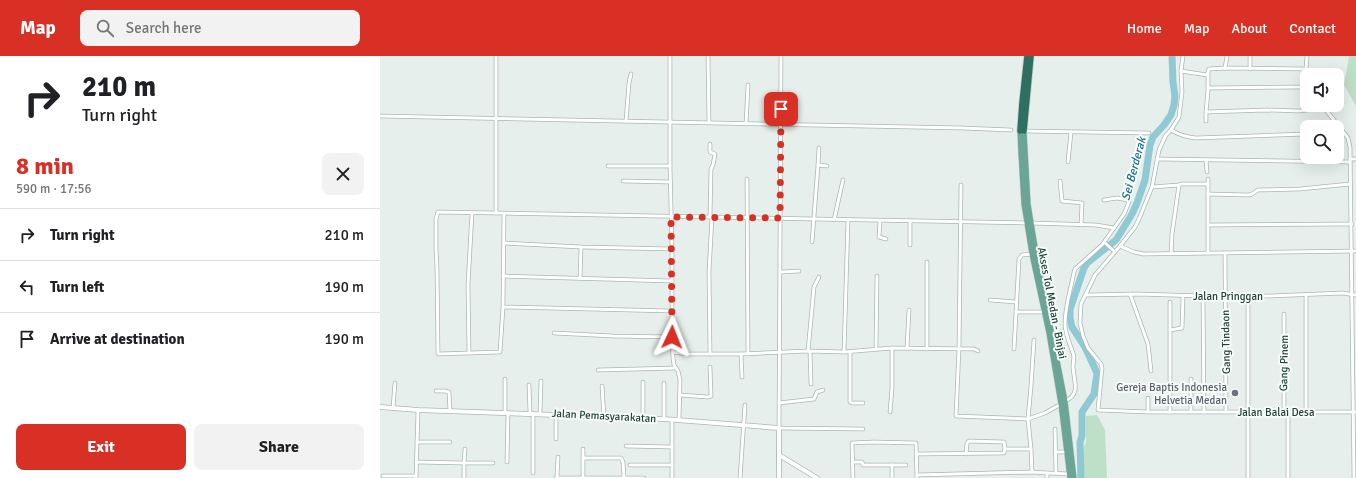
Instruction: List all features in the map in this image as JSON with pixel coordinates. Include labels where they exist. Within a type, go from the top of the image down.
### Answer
[{"type":"highway","points":[[1022,131],[1022,103],[1027,56]]},
{"type":"highway","points":[[1022,131],[1031,56]]},
{"type":"main road","name":"Akses Tol Medan - Binjai","points":[[1022,131],[1024,185],[1032,254],[1040,282],[1044,312],[1063,402]]},
{"type":"main road","name":"Akses Tol Medan - Binjai","points":[[1029,223],[1063,402],[1069,452],[1074,478]]},
{"type":"main road","name":"Akses Tol Medan - Binjai","points":[[1069,452],[1069,476]]},
{"type":"street","points":[[496,56],[496,213]]},
{"type":"street","points":[[670,56],[672,358],[679,374],[679,420]]},
{"type":"street","points":[[708,56],[709,123]]},
{"type":"street","points":[[779,478],[781,56]]},
{"type":"street","points":[[1086,295],[1095,275],[1114,251],[1120,246],[1137,223],[1152,187],[1162,142],[1180,117],[1181,71],[1184,56]]},
{"type":"street","points":[[1225,68],[1227,56]]},
{"type":"street","points":[[1250,56],[1250,69]]},
{"type":"street","points":[[1306,68],[1307,56]]},
{"type":"street","points":[[1206,121],[1209,69],[1300,69]]},
{"type":"street","points":[[1181,71],[1208,74]]},
{"type":"street","points":[[626,120],[631,74]]},
{"type":"street","points":[[746,124],[748,85]]},
{"type":"street","points":[[1208,88],[1300,87]]},
{"type":"street","points":[[1206,112],[1300,111]]},
{"type":"street","points":[[380,116],[626,120],[1011,130]]},
{"type":"street","points":[[1171,130],[1184,136],[1196,138],[1300,134]]},
{"type":"street","points":[[1022,131],[1150,133]]},
{"type":"street","points":[[1068,162],[1070,132]]},
{"type":"street","points":[[1344,136],[1349,142],[1352,224],[1351,252],[1354,295],[1354,478]]},
{"type":"street","points":[[710,144],[710,152],[714,154],[711,169],[710,353]]},
{"type":"street","points":[[812,242],[819,148]]},
{"type":"street","points":[[1157,159],[1356,159]]},
{"type":"street","points":[[1206,160],[1207,172]]},
{"type":"street","points":[[608,166],[670,166]]},
{"type":"street","points":[[818,166],[827,166]]},
{"type":"street","points":[[747,179],[748,354]]},
{"type":"street","points":[[834,220],[842,180]]},
{"type":"street","points":[[623,181],[670,182]]},
{"type":"street","points":[[1060,181],[1062,201],[1082,203],[1081,225]]},
{"type":"street","points":[[1152,187],[1208,182],[1208,253]]},
{"type":"street","points":[[1208,194],[1249,195],[1258,190],[1300,189],[1350,184]]},
{"type":"street","points":[[961,185],[959,349],[956,416],[1028,419],[1045,413],[1072,397],[1076,390],[1073,368],[1073,353],[1065,325],[1074,272],[1075,269],[1105,243],[1124,214],[1129,202],[1128,200],[1117,198],[1104,200]]},
{"type":"street","points":[[1171,254],[1172,234],[1179,185]]},
{"type":"street","points":[[1351,208],[1356,208]]},
{"type":"street","points":[[504,213],[503,307],[500,352],[438,354],[436,242],[436,220],[438,212],[504,213],[671,217],[780,218],[880,221],[1029,223],[1096,225],[1114,228]]},
{"type":"street","points":[[469,353],[468,284],[472,213]]},
{"type":"street","points":[[844,352],[848,220]]},
{"type":"street","points":[[880,221],[879,237],[886,239]]},
{"type":"street","points":[[910,221],[910,245]]},
{"type":"street","points":[[1209,225],[1352,224]]},
{"type":"street","points":[[504,243],[581,247],[672,249]]},
{"type":"street","points":[[1105,243],[1114,251]]},
{"type":"street","points":[[1120,246],[1138,253],[1171,254],[1356,251]]},
{"type":"street","points":[[580,278],[581,247]]},
{"type":"street","name":"Gang Tindaon","points":[[1225,253],[1226,412]]},
{"type":"street","points":[[1014,349],[1020,257],[1025,254],[1032,254]]},
{"type":"street","points":[[927,262],[927,349]]},
{"type":"street","points":[[781,272],[799,271]]},
{"type":"street","points":[[503,276],[672,281]]},
{"type":"street","points":[[876,349],[877,276]]},
{"type":"street","points":[[811,384],[809,351],[814,287],[819,277]]},
{"type":"street","name":"Jalan Pringgan","points":[[1086,295],[1130,294],[1248,296],[1342,293],[1354,295]]},
{"type":"street","points":[[1130,294],[1148,344],[1152,371]]},
{"type":"street","points":[[1306,294],[1306,411]]},
{"type":"street","name":"Jalan Balai Desa","points":[[1086,295],[1081,304],[1080,323],[1088,348],[1102,368],[1098,409],[1100,410],[1148,412],[1354,412]]},
{"type":"street","points":[[1170,330],[1182,328],[1183,296]]},
{"type":"street","points":[[1203,296],[1204,412]]},
{"type":"street","points":[[1248,296],[1248,478]]},
{"type":"street","points":[[990,300],[1016,302]]},
{"type":"street","points":[[1170,302],[1170,412]]},
{"type":"street","points":[[503,307],[672,311]]},
{"type":"street","points":[[907,348],[909,310]]},
{"type":"street","points":[[1016,312],[1044,312]]},
{"type":"street","name":"Gang Pinem","points":[[1284,314],[1284,412]]},
{"type":"street","points":[[554,333],[672,337]]},
{"type":"street","points":[[1032,472],[1028,419],[1034,340]]},
{"type":"street","points":[[673,352],[686,354],[748,354],[809,351],[850,352],[892,348],[974,349],[978,351]]},
{"type":"street","points":[[890,412],[892,388],[892,348]]},
{"type":"street","points":[[850,352],[850,402],[863,403]]},
{"type":"street","points":[[741,354],[742,377]]},
{"type":"street","points":[[680,395],[711,396],[710,367]]},
{"type":"street","points":[[598,370],[676,368]]},
{"type":"street","points":[[505,379],[507,462]]},
{"type":"street","points":[[1191,412],[1192,379]]},
{"type":"street","points":[[540,413],[541,381]]},
{"type":"street","points":[[642,418],[643,382]]},
{"type":"street","points":[[394,408],[395,383]]},
{"type":"street","points":[[664,383],[664,419]]},
{"type":"street","points":[[529,385],[532,414],[533,473]]},
{"type":"street","points":[[602,386],[604,417]]},
{"type":"street","points":[[779,402],[814,399],[817,392],[823,390]]},
{"type":"street","points":[[436,391],[449,392],[450,411]]},
{"type":"street","points":[[1148,398],[1148,412]]},
{"type":"street","points":[[740,478],[745,426],[745,406]]},
{"type":"street","name":"Jalan Pemasyarakatan","points":[[380,407],[418,410],[540,413],[664,419],[779,428]]},
{"type":"street","points":[[383,476],[416,477],[418,410]]},
{"type":"street","points":[[1288,412],[1288,478]]},
{"type":"street","points":[[556,414],[556,438]]},
{"type":"street","points":[[672,420],[672,478]]},
{"type":"street","points":[[779,428],[863,429]]},
{"type":"street","points":[[1055,429],[1056,473]]},
{"type":"street","points":[[916,454],[966,454],[1004,453],[1004,442],[969,441],[967,443],[966,454]]},
{"type":"street","points":[[417,442],[450,442]]},
{"type":"street","points":[[853,478],[852,443],[897,442],[916,443],[917,476],[1032,472],[1056,473],[1069,476]]},
{"type":"street","points":[[626,446],[672,447]]},
{"type":"street","points":[[464,449],[464,478]]},
{"type":"street","points":[[583,449],[583,478]]},
{"type":"street","points":[[1005,449],[1031,449]]},
{"type":"street","points":[[1056,452],[1069,452]]},
{"type":"street","points":[[779,455],[817,478]]},
{"type":"street","points":[[558,457],[557,478],[644,478]]},
{"type":"street","points":[[583,458],[622,458],[624,477]]},
{"type":"street","points":[[416,462],[493,463]]},
{"type":"street","points":[[852,462],[862,462],[864,465],[906,465]]},
{"type":"street","points":[[630,465],[672,465]]},
{"type":"street","points":[[892,465],[892,478]]},
{"type":"street","points":[[1024,472],[1025,478]]},
{"type":"street","points":[[970,473],[970,478]]},
{"type":"street","points":[[992,473],[992,478]]},
{"type":"street","points":[[1014,473],[1014,478]]},
{"type":"street","points":[[1047,473],[1047,478]]},
{"type":"green space","points":[[1349,56],[1356,56],[1356,106],[1344,85]]},
{"type":"green space","points":[[1097,415],[1105,430],[1107,478],[1083,478],[1083,450],[1086,442],[1086,416]]},
{"type":"waterway","name":"Sei Berderak","points":[[1081,478],[1080,442],[1082,436],[1082,412],[1094,394],[1097,373],[1085,347],[1072,327],[1070,309],[1087,263],[1116,240],[1137,203],[1145,180],[1150,145],[1153,137],[1171,115],[1174,105],[1175,96],[1172,56]]},
{"type":"place","name":"Gereja Baptis Indonesia Helvetia Medan","points":[[1235,393]]},
{"type":"route","points":[[672,337],[671,217],[780,218],[781,109]]}]
